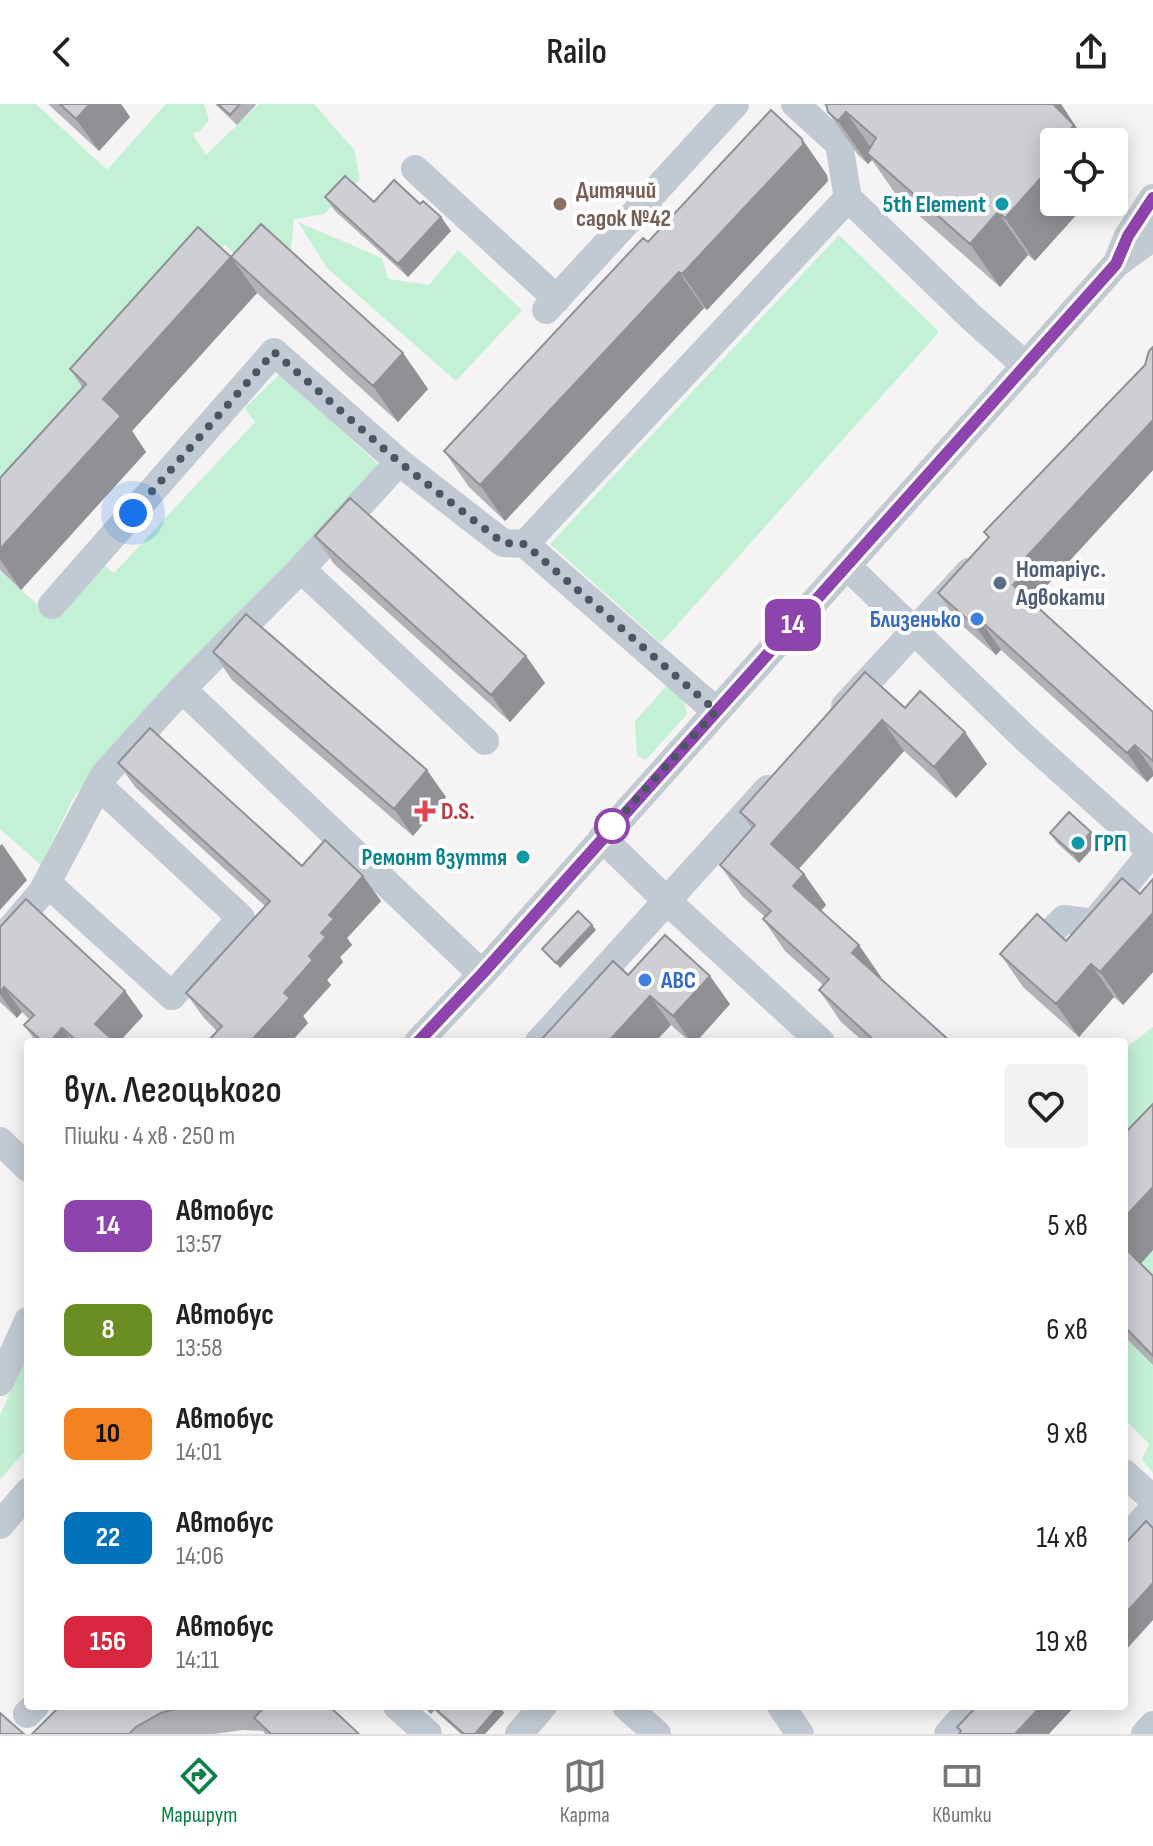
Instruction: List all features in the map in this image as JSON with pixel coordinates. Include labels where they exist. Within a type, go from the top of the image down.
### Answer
[{"type":"street","points":[[415,169],[552,304],[735,104]]},
{"type":"street","points":[[795,104],[839,144],[848,198],[1026,366]]},
{"type":"street","points":[[525,544],[848,198]]},
{"type":"street","points":[[422,1038],[1026,366],[1140,253],[1128,236],[1153,198]]},
{"type":"street","points":[[52,605],[274,352],[399,462],[503,543],[525,544],[716,711]]},
{"type":"street","points":[[0,941],[47,883],[104,775],[399,462]]},
{"type":"street","points":[[827,725],[987,554]]},
{"type":"street","points":[[847,566],[1025,738],[1152,852],[1094,923],[1064,919],[1021,963]]},
{"type":"street","points":[[301,569],[485,741]]},
{"type":"street","points":[[182,689],[482,974]]},
{"type":"street","points":[[543,1038],[784,772]]},
{"type":"street","points":[[47,883],[172,996],[241,918],[99,786]]},
{"type":"street","points":[[602,838],[817,1038]]},
{"type":"street","points":[[0,1141],[24,1164]]},
{"type":"street","points":[[0,1382],[24,1330]]},
{"type":"street","points":[[1128,1477],[1153,1499]]},
{"type":"street","points":[[0,1525],[24,1497]]},
{"type":"street","points":[[1128,1537],[1153,1509]]},
{"type":"street","points":[[401,1710],[428,1734]]},
{"type":"street","points":[[519,1734],[540,1710]]},
{"type":"street","points":[[630,1710],[657,1734]]},
{"type":"street","points":[[784,1710],[800,1734]]},
{"type":"street","points":[[948,1734],[969,1710]]},
{"type":"street","points":[[1145,1734],[1153,1725]]},
{"type":"green space","points":[[0,104],[36,104],[107,170],[166,104],[204,104],[209,120],[200,131],[192,133],[206,155],[259,104],[314,104],[354,150],[360,179],[324,214],[294,219],[291,248],[262,280],[225,245],[0,499]]},
{"type":"green space","points":[[298,222],[382,258],[388,279],[429,285],[458,250],[522,310],[456,381],[327,268]]},
{"type":"green space","points":[[839,235],[939,332],[661,643],[550,544]]},
{"type":"green space","points":[[281,373],[384,470],[74,796],[41,865],[0,829],[0,571],[51,617],[101,563],[114,573],[255,422],[245,408]]},
{"type":"green space","points":[[672,680],[683,695],[687,714],[646,760],[637,756],[635,721]]},
{"type":"green space","points":[[1153,1027],[1153,1473],[1142,1459],[1149,1444],[1128,1422],[1128,1046]]},
{"type":"green space","points":[[24,1361],[24,1452],[0,1480],[0,1415]]},
{"type":"building","points":[[60,104],[90,104],[76,119]]},
{"type":"building","points":[[218,104],[240,104],[230,115]]},
{"type":"building","points":[[826,104],[1053,104],[1074,125],[1072,128],[1040,128],[1040,179],[1005,218],[998,212],[970,244],[867,153],[876,138],[846,112],[838,121],[828,112]]},
{"type":"building","points":[[771,110],[802,139],[803,145],[682,274],[679,272],[480,485],[444,451],[643,238],[648,242]]},
{"type":"building","points":[[345,176],[374,202],[394,180],[420,204],[423,201],[441,217],[398,264],[325,197]]},
{"type":"building","points":[[261,224],[403,353],[373,386],[231,257]]},
{"type":"building","points":[[198,227],[231,257],[103,399],[121,416],[0,549],[0,478],[86,384],[70,369]]},
{"type":"building","points":[[1153,347],[1153,420],[1018,566],[1025,572],[1013,585],[1153,712],[1153,761],[1135,745],[1127,753],[981,621],[976,627],[938,593],[989,537],[984,532],[1145,365]]},
{"type":"building","points":[[350,498],[526,656],[491,695],[315,536]]},
{"type":"building","points":[[246,614],[427,770],[394,809],[213,652]]},
{"type":"building","points":[[865,672],[905,708],[920,691],[965,732],[934,767],[882,720],[771,844],[804,874],[793,886],[859,945],[852,953],[947,1038],[872,1038],[819,990],[829,979],[763,919],[771,911],[720,865],[755,825],[740,812]]},
{"type":"building","points":[[150,728],[302,866],[325,840],[363,876],[329,915],[334,919],[321,933],[326,937],[309,956],[313,960],[284,993],[290,998],[254,1038],[211,1038],[222,1026],[186,993],[270,901],[118,763]]},
{"type":"building","points":[[1069,812],[1091,832],[1072,853],[1050,833]]},
{"type":"building","points":[[1122,878],[1140,894],[1153,879],[1153,913],[1100,972],[1091,964],[1056,1004],[1000,954],[1037,914],[1066,941]]},
{"type":"building","points":[[26,899],[125,991],[95,1024],[111,1038],[73,1038],[62,1028],[53,1038],[39,1038],[24,1025],[34,1015],[4,987],[0,992],[0,927]]},
{"type":"building","points":[[578,911],[592,925],[556,963],[542,949]]},
{"type":"building","points":[[665,935],[710,976],[673,1016],[650,996],[612,1038],[543,1038],[613,961],[628,975]]},
{"type":"building","points":[[1153,1104],[1153,1187],[1128,1214],[1128,1130]]},
{"type":"building","points":[[1128,1251],[1153,1276],[1153,1356],[1128,1330]]},
{"type":"building","points":[[1146,1521],[1153,1528],[1153,1583],[1128,1611],[1128,1541]]},
{"type":"building","points":[[56,1710],[171,1710],[136,1727],[129,1734],[32,1734]]},
{"type":"building","points":[[261,1710],[333,1710],[359,1734],[271,1734],[254,1718]]},
{"type":"building","points":[[437,1710],[496,1710],[475,1734],[464,1734]]},
{"type":"building","points":[[973,1710],[1037,1710],[1015,1734],[959,1734],[961,1731],[957,1727]]},
{"type":"building","points":[[0,1713],[24,1734],[0,1734]]},
{"type":"bus line","name":"14","points":[[422,1038],[1116,264],[1128,236],[1153,198]]},
{"type":"place","name":"Дитячий садок №42","points":[[560,204]]},
{"type":"place","name":"5th Element","points":[[1002,204]]},
{"type":"place","name":"Нотаріус. Адвокати","points":[[1000,583]]},
{"type":"place","name":"Близенько","points":[[977,619]]},
{"type":"place","name":"D.S.","points":[[425,811]]},
{"type":"place","name":"ГРП","points":[[1078,843]]},
{"type":"place","name":"Ремонт взуття","points":[[523,857]]},
{"type":"place","name":"ABC","points":[[645,980]]},
{"type":"route","points":[[133,513],[274,352],[399,462],[503,543],[525,544],[716,711],[612,826]]}]
